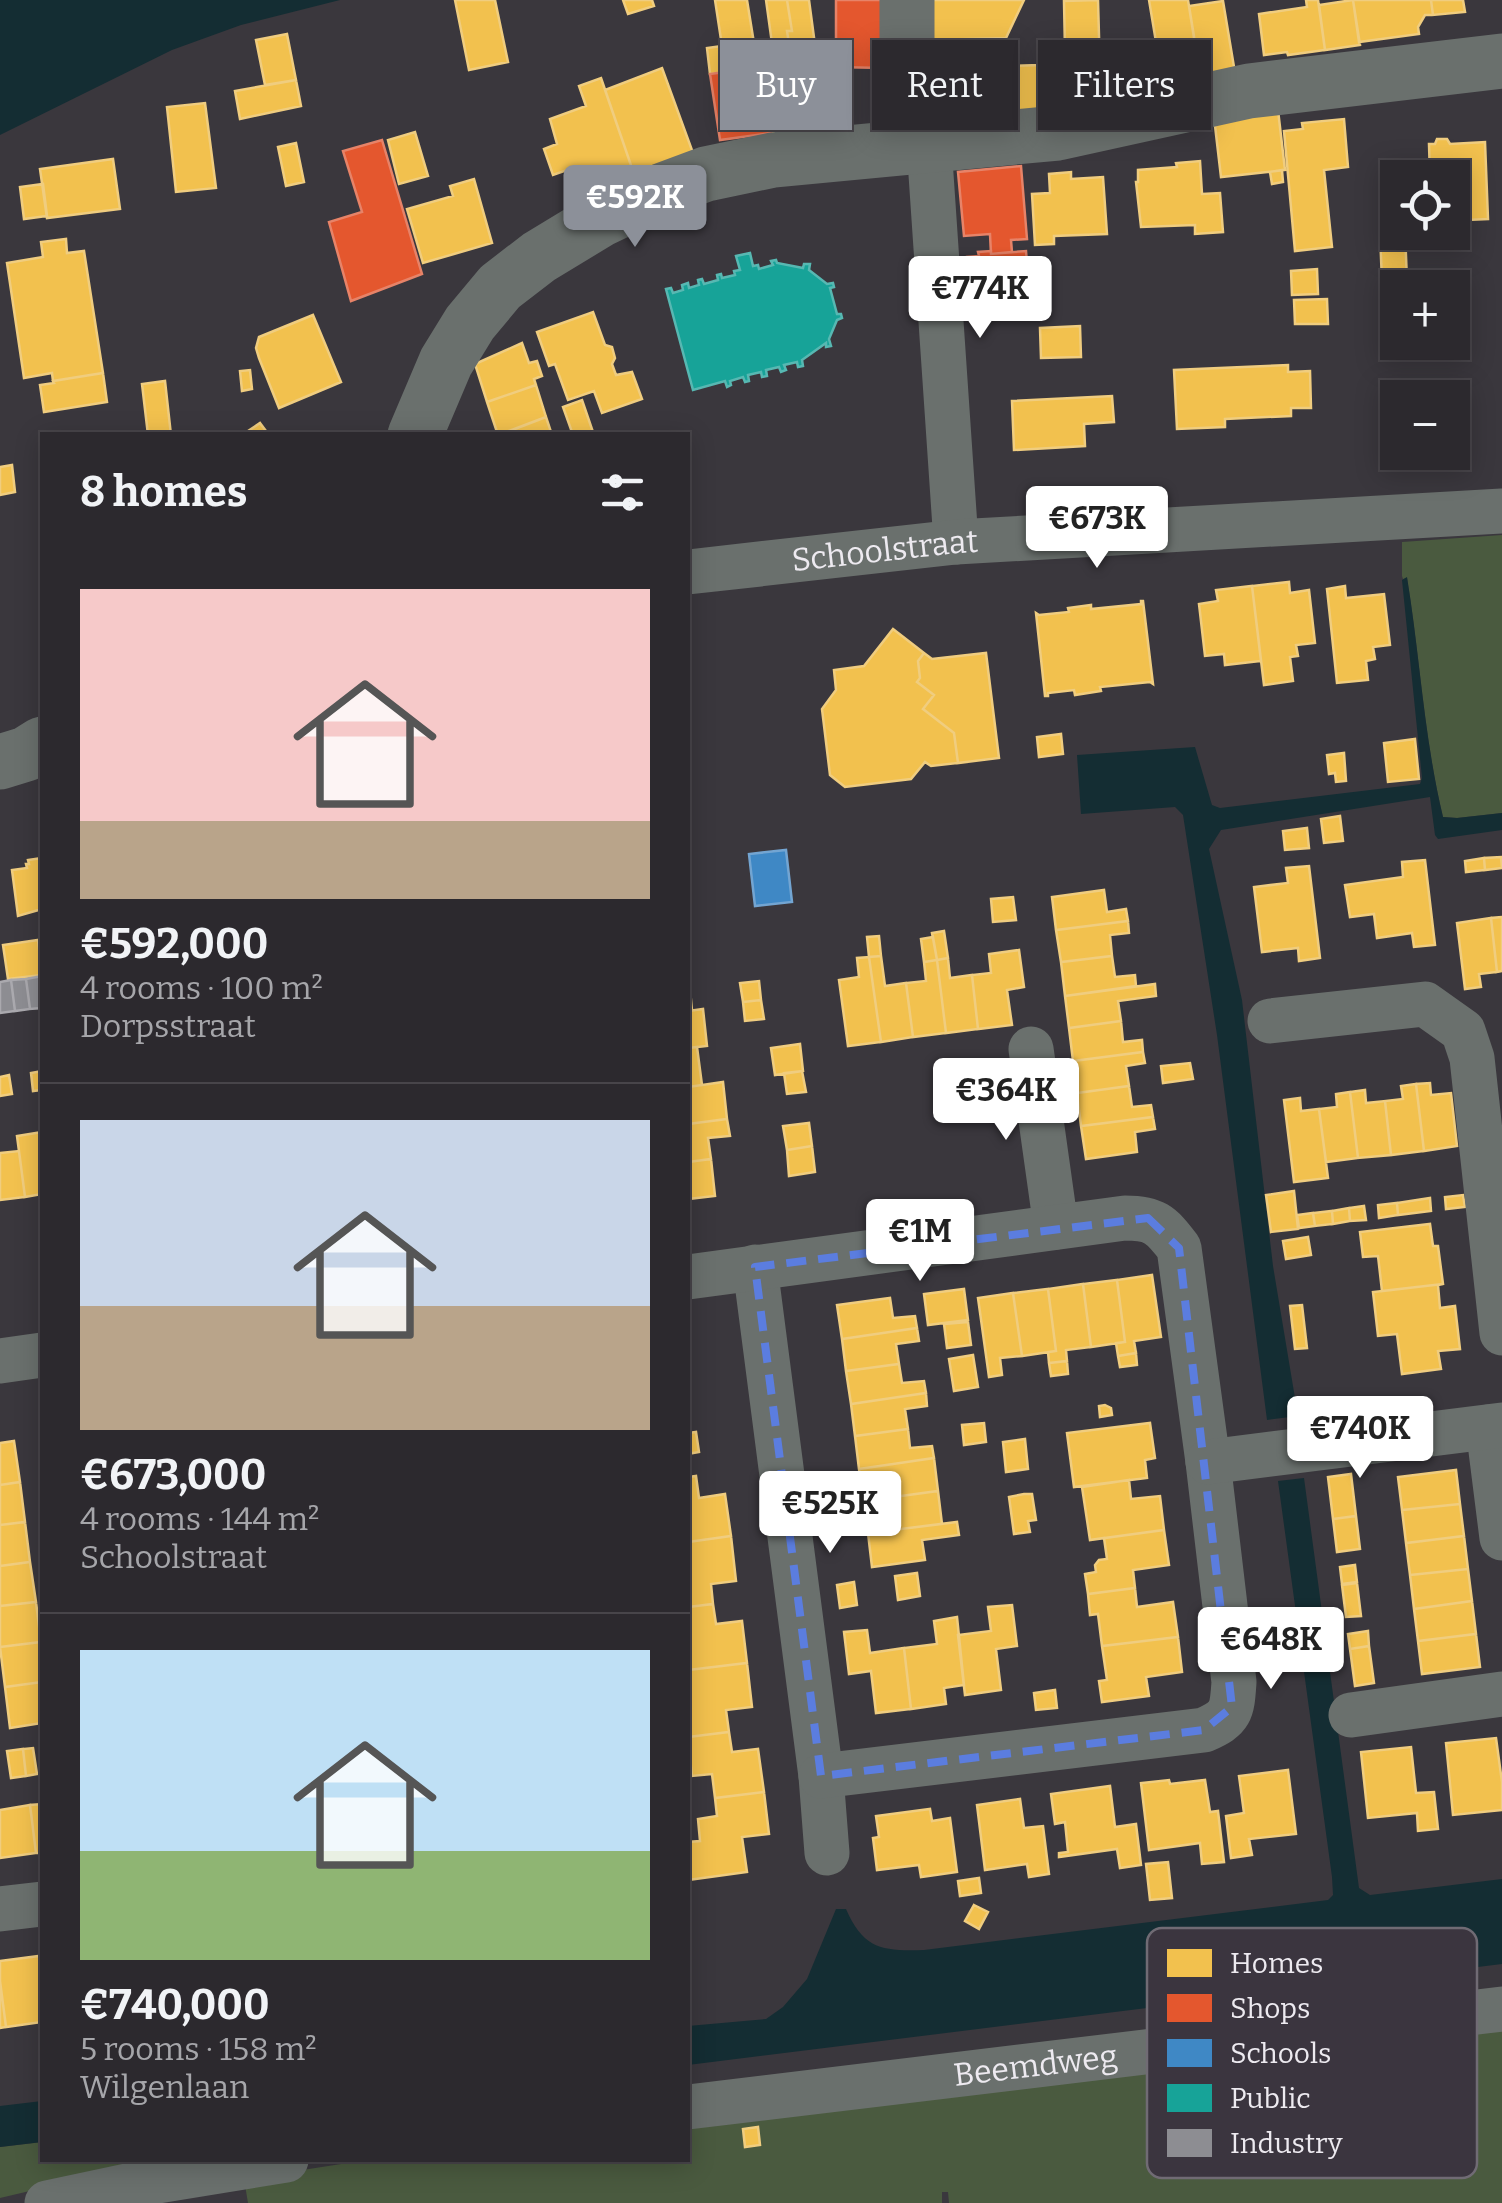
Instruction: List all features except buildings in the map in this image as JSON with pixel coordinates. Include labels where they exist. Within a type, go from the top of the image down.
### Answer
[{"type":"street","points":[[908,0],[907,69],[956,542]]},
{"type":"street","points":[[416,432],[446,362],[470,323],[500,287],[600,220],[706,174],[773,160],[1058,133],[1249,91],[1502,61]]},
{"type":"street","name":"Schoolstraat","points":[[690,572],[956,542],[1502,512]]},
{"type":"street","points":[[0,762],[40,745]]},
{"type":"street","points":[[1270,1021],[1426,1004],[1463,1032],[1472,1058],[1502,1332]]},
{"type":"street","points":[[1031,1049],[1056,1227]]},
{"type":"street","points":[[690,1277],[1136,1218],[1148,1218],[1166,1230],[1179,1248],[1234,1682],[1232,1707],[1223,1722],[1204,1730],[821,1776]]},
{"type":"street","points":[[755,1267],[821,1776],[827,1853]]},
{"type":"street","points":[[0,1361],[40,1356]]},
{"type":"street","points":[[1208,1462],[1495,1426],[1502,1538]]},
{"type":"street","points":[[1351,1715],[1502,1694]]},
{"type":"street","points":[[0,1910],[40,1904]]},
{"type":"street","name":"Beemdweg","points":[[1477,2012],[1502,2009]]},
{"type":"street","name":"Beemdweg","points":[[690,2107],[1147,2052]]},
{"type":"street","points":[[47,2203],[274,2162]]},
{"type":"highlighted area","points":[[1148,1218],[1179,1248],[1232,1707],[1204,1730],[821,1776],[755,1267]]},
{"type":"green space","points":[[1502,535],[1502,813],[1443,817],[1431,758],[1407,578],[1402,576],[1402,542]]},
{"type":"green space","points":[[1502,2005],[1502,2203],[949,2203],[948,2192],[942,2192],[942,2203],[248,2203],[244,2179],[354,2162],[690,2162],[690,2119],[1147,2055],[1147,2178],[1477,2178],[1477,2009]]},
{"type":"green space","points":[[40,2142],[40,2162],[153,2162],[0,2198],[0,2147]]},
{"type":"water","points":[[0,0],[340,0],[241,25],[172,50],[0,135]]},
{"type":"water","points":[[1407,577],[1443,817],[1502,813],[1502,830],[1438,839],[1430,797],[1221,830],[1209,849],[1242,1000],[1273,1266],[1298,1416],[1267,1420],[1217,1035],[1183,815],[1175,807],[1081,814],[1077,755],[1195,747],[1212,805],[1220,808],[1420,784],[1402,580]]},
{"type":"water","points":[[1304,1478],[1359,1888],[1370,1895],[1502,1879],[1502,1964],[1477,1967],[1477,1928],[1147,1928],[1147,2008],[690,2065],[690,2026],[766,2019],[783,2007],[807,1979],[836,1909],[846,1909],[860,1933],[876,1945],[924,1950],[1328,1900],[1333,1895],[1332,1877],[1278,1481]]},
{"type":"water","points":[[40,2101],[40,2142],[0,2147],[0,2106]]}]
